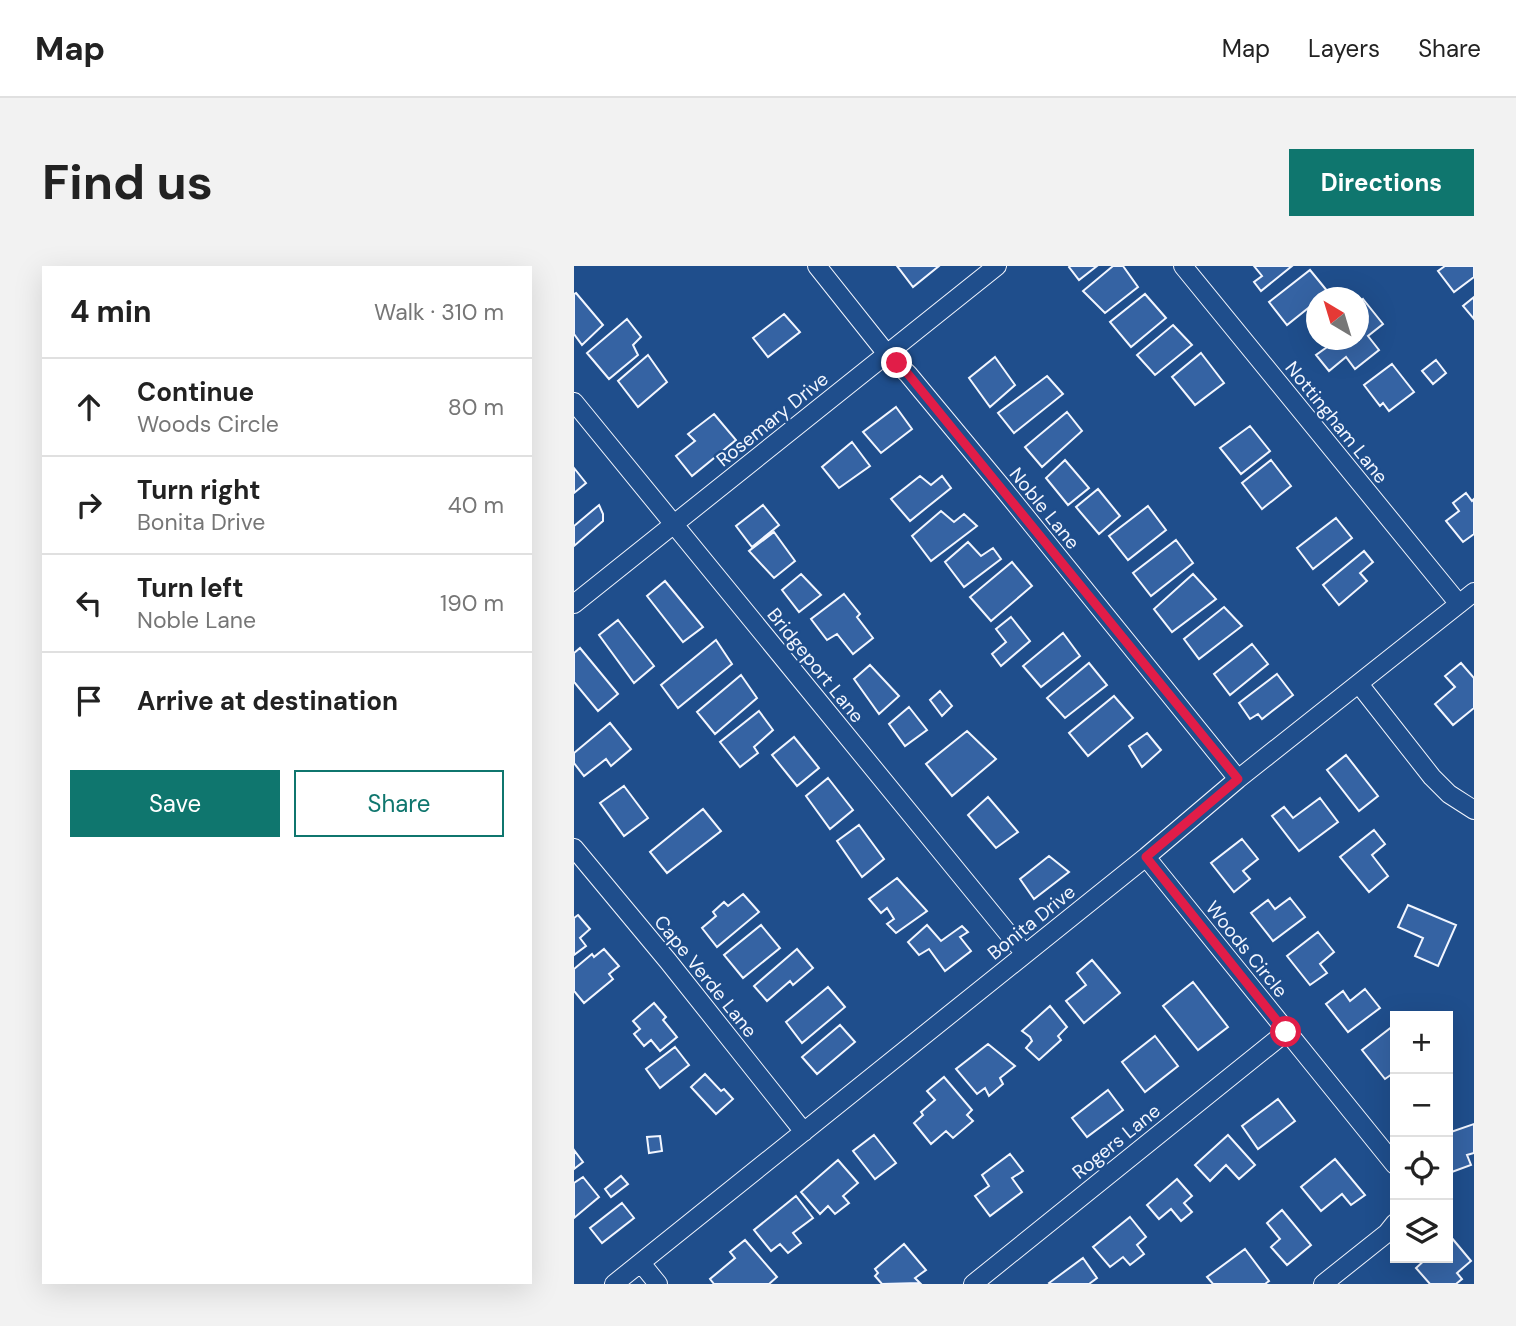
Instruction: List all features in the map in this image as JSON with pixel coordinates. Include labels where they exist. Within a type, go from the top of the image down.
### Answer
[{"type":"street","name":"Noble Lane","points":[[817,266],[887,354],[908,374],[943,416],[1238,779]]},
{"type":"street","name":"Rosemary Drive","points":[[574,604],[997,266]]},
{"type":"street","name":"Nottingham Lane","points":[[1183,266],[1459,604]]},
{"type":"street","name":"Bridgeport Lane","points":[[574,402],[1025,954]]},
{"type":"street","name":"Bonita Drive","points":[[614,1284],[1146,857],[1238,779],[1474,592]]},
{"type":"street","points":[[1359,684],[1432,777],[1449,794],[1474,810]]},
{"type":"street","name":"Cape Verde Lane","points":[[574,848],[804,1132]]},
{"type":"street","name":"Woods Circle","points":[[1146,857],[1390,1159]]},
{"type":"street","name":"Rogers Lane","points":[[973,1284],[1286,1032]]},
{"type":"street","points":[[1323,1284],[1390,1229]]},
{"type":"street","points":[[641,1263],[658,1284]]},
{"type":"building","points":[[897,266],[939,266],[913,287]]},
{"type":"building","points":[[1070,266],[1097,266],[1079,280]]},
{"type":"building","points":[[1113,266],[1123,266],[1138,287],[1105,313],[1083,291]]},
{"type":"building","points":[[1254,266],[1292,266],[1261,291],[1254,282],[1262,276]]},
{"type":"building","points":[[1445,266],[1474,266],[1474,277],[1454,292],[1438,271]]},
{"type":"building","points":[[1310,270],[1324,287],[1306,287],[1306,310],[1287,325],[1269,302]]},
{"type":"building","points":[[576,293],[603,325],[582,345],[574,334]]},
{"type":"building","points":[[1145,294],[1166,318],[1131,347],[1110,322]]},
{"type":"building","points":[[1474,297],[1474,319],[1463,306]]},
{"type":"building","points":[[1369,306],[1383,324],[1369,335]]},
{"type":"building","points":[[784,314],[800,332],[768,357],[753,338]]},
{"type":"building","points":[[627,319],[641,337],[633,345],[638,355],[609,379],[587,353]]},
{"type":"building","points":[[1173,325],[1192,345],[1155,375],[1137,355]]},
{"type":"building","points":[[1369,337],[1379,350],[1355,369],[1346,357],[1329,371],[1316,355],[1323,350],[1369,350]]},
{"type":"building","points":[[1201,353],[1224,383],[1195,405],[1172,377]]},
{"type":"building","points":[[648,355],[667,382],[638,407],[618,381]]},
{"type":"building","points":[[995,357],[1015,385],[990,407],[969,378]]},
{"type":"building","points":[[1436,360],[1446,373],[1433,384],[1422,371]]},
{"type":"building","points":[[1392,364],[1414,392],[1389,411],[1383,403],[1380,406],[1364,385]]},
{"type":"building","points":[[1047,376],[1063,394],[1014,433],[998,413]]},
{"type":"building","points":[[896,407],[912,429],[881,453],[863,432]]},
{"type":"building","points":[[1067,412],[1082,431],[1042,467],[1025,447]]},
{"type":"building","points":[[714,414],[736,440],[692,476],[676,456],[695,441],[688,434]]},
{"type":"building","points":[[1250,426],[1270,451],[1241,474],[1220,448]]},
{"type":"building","points":[[852,442],[870,466],[839,488],[822,467]]},
{"type":"building","points":[[1065,460],[1089,488],[1068,505],[1046,478]]},
{"type":"building","points":[[1271,460],[1291,486],[1262,509],[1242,483]]},
{"type":"building","points":[[574,468],[586,483],[574,493]]},
{"type":"building","points":[[920,476],[931,485],[942,476],[951,488],[910,521],[891,499]]},
{"type":"building","points":[[1098,489],[1120,516],[1099,534],[1076,507]]},
{"type":"building","points":[[1466,493],[1472,501],[1474,499],[1474,534],[1463,542],[1446,521],[1459,511],[1453,503]]},
{"type":"building","points":[[599,505],[603,521],[574,546],[574,526]]},
{"type":"building","points":[[763,505],[779,525],[752,547],[736,526]]},
{"type":"building","points":[[1148,506],[1166,530],[1128,560],[1109,536]]},
{"type":"building","points":[[941,511],[954,522],[964,514],[977,526],[931,561],[912,536]]},
{"type":"building","points":[[1336,518],[1352,538],[1313,569],[1297,548]]},
{"type":"building","points":[[774,532],[795,561],[774,578],[749,551]]},
{"type":"building","points":[[1176,540],[1193,563],[1151,596],[1133,573]]},
{"type":"building","points":[[968,542],[981,556],[993,548],[1001,559],[964,587],[945,562]]},
{"type":"building","points":[[1364,551],[1373,562],[1360,573],[1367,581],[1339,605],[1323,585]]},
{"type":"building","points":[[1012,562],[1032,586],[991,621],[970,597]]},
{"type":"building","points":[[801,574],[821,595],[799,612],[782,590]]},
{"type":"building","points":[[1193,574],[1216,599],[1172,632],[1154,609]]},
{"type":"building","points":[[665,581],[703,627],[683,642],[647,596]]},
{"type":"building","points":[[844,594],[860,614],[857,617],[873,638],[853,654],[837,634],[827,640],[811,619]]},
{"type":"building","points":[[1224,607],[1242,626],[1199,659],[1184,639]]},
{"type":"building","points":[[1011,617],[1030,641],[1001,666],[992,654],[1006,642],[996,629]]},
{"type":"building","points":[[618,620],[654,666],[634,683],[599,635]]},
{"type":"building","points":[[1063,633],[1080,656],[1041,687],[1023,666]]},
{"type":"building","points":[[716,640],[732,664],[678,708],[661,685]]},
{"type":"building","points":[[1252,644],[1268,664],[1230,695],[1214,674]]},
{"type":"building","points":[[580,648],[618,694],[598,711],[574,682],[574,653]]},
{"type":"building","points":[[1089,663],[1107,685],[1065,718],[1047,698]]},
{"type":"building","points":[[1461,663],[1474,678],[1474,708],[1453,725],[1435,704],[1455,687],[1445,676]]},
{"type":"building","points":[[870,665],[899,696],[879,714],[854,679]]},
{"type":"building","points":[[1277,674],[1293,695],[1262,719],[1258,714],[1250,719],[1239,703]]},
{"type":"building","points":[[741,675],[757,698],[715,734],[697,712]]},
{"type":"building","points":[[940,691],[952,706],[942,716],[930,700]]},
{"type":"building","points":[[1114,696],[1133,718],[1088,756],[1069,733]]},
{"type":"building","points":[[909,707],[927,730],[905,746],[889,724]]},
{"type":"building","points":[[759,711],[773,730],[754,747],[758,753],[740,767],[720,742]]},
{"type":"building","points":[[610,723],[631,749],[611,766],[606,759],[584,776],[574,763],[574,753]]},
{"type":"building","points":[[967,731],[996,759],[952,796],[926,764]]},
{"type":"building","points":[[1147,733],[1161,750],[1142,767],[1129,746]]},
{"type":"building","points":[[794,737],[819,768],[797,786],[772,755]]},
{"type":"building","points":[[1346,755],[1378,796],[1359,811],[1327,770]]},
{"type":"building","points":[[828,778],[853,810],[830,829],[806,796]]},
{"type":"building","points":[[624,786],[648,818],[624,836],[600,803]]},
{"type":"building","points":[[988,797],[1018,832],[996,848],[968,815]]},
{"type":"building","points":[[1320,798],[1338,822],[1299,851],[1272,816],[1284,807],[1293,818]]},
{"type":"building","points":[[703,809],[721,831],[667,873],[650,852]]},
{"type":"building","points":[[859,825],[884,859],[862,877],[837,841]]},
{"type":"building","points":[[1374,830],[1385,844],[1372,855],[1388,876],[1369,892],[1340,857]]},
{"type":"building","points":[[1242,839],[1258,859],[1243,871],[1250,879],[1234,892],[1211,863]]},
{"type":"building","points":[[1049,856],[1069,872],[1034,899],[1020,879]]},
{"type":"building","points":[[897,878],[927,911],[896,933],[887,924],[894,919],[887,908],[881,913],[869,899]]},
{"type":"building","points":[[743,894],[759,912],[717,947],[702,928],[716,916],[713,912],[724,902],[728,906]]},
{"type":"building","points":[[1290,898],[1305,917],[1273,941],[1251,913],[1268,900],[1275,909]]},
{"type":"building","points":[[1408,905],[1456,925],[1438,966],[1415,956],[1423,938],[1398,927]]},
{"type":"building","points":[[578,915],[590,929],[580,938],[586,946],[574,955],[574,918]]},
{"type":"building","points":[[761,925],[780,948],[743,978],[724,955]]},
{"type":"building","points":[[927,925],[941,941],[962,926],[968,932],[960,937],[971,951],[945,971],[929,949],[919,955],[908,942]]},
{"type":"building","points":[[1318,932],[1334,952],[1320,964],[1327,973],[1310,985],[1287,956]]},
{"type":"building","points":[[604,949],[619,966],[609,974],[613,979],[584,1003],[574,991],[574,969],[592,954],[594,957]]},
{"type":"building","points":[[797,949],[813,968],[793,985],[790,981],[767,1001],[754,986]]},
{"type":"building","points":[[1092,960],[1120,993],[1084,1023],[1066,1001],[1086,985],[1077,973]]},
{"type":"building","points":[[1193,982],[1228,1027],[1198,1050],[1163,1006]]},
{"type":"building","points":[[828,987],[845,1007],[802,1043],[786,1022]]},
{"type":"building","points":[[1365,989],[1380,1008],[1348,1032],[1326,1004],[1343,991],[1350,1001]]},
{"type":"building","points":[[654,1003],[677,1037],[660,1051],[651,1040],[644,1046],[634,1034],[640,1029],[633,1021]]},
{"type":"building","points":[[1050,1006],[1067,1027],[1058,1036],[1061,1040],[1039,1060],[1026,1048],[1032,1041],[1022,1031]]},
{"type":"building","points":[[840,1025],[855,1042],[817,1074],[802,1057]]},
{"type":"building","points":[[1390,1028],[1390,1076],[1385,1079],[1362,1050]]},
{"type":"building","points":[[1155,1036],[1178,1066],[1145,1092],[1122,1062]]},
{"type":"building","points":[[988,1044],[1015,1066],[1000,1078],[1003,1084],[989,1096],[985,1088],[977,1094],[956,1069]]},
{"type":"building","points":[[675,1047],[689,1065],[660,1088],[646,1069]]},
{"type":"building","points":[[705,1074],[733,1099],[716,1114],[691,1087]]},
{"type":"building","points":[[944,1077],[972,1110],[967,1115],[973,1121],[953,1138],[946,1131],[931,1144],[914,1123],[923,1115],[921,1112],[935,1100],[927,1091]]},
{"type":"building","points":[[1108,1090],[1123,1110],[1087,1137],[1072,1118]]},
{"type":"building","points":[[1278,1099],[1295,1121],[1258,1149],[1242,1126]]},
{"type":"building","points":[[1474,1124],[1474,1153],[1467,1155],[1471,1165],[1453,1172],[1453,1137],[1453,1131]]},
{"type":"building","points":[[874,1135],[896,1163],[875,1179],[853,1151]]},
{"type":"building","points":[[1228,1135],[1255,1165],[1239,1179],[1226,1165],[1210,1181],[1195,1165]]},
{"type":"building","points":[[660,1136],[662,1151],[649,1153],[647,1137]]},
{"type":"building","points":[[574,1150],[583,1162],[574,1169]]},
{"type":"building","points":[[1010,1154],[1023,1171],[1012,1178],[1022,1192],[990,1216],[975,1196],[989,1186],[982,1175]]},
{"type":"building","points":[[1335,1159],[1365,1195],[1351,1205],[1342,1194],[1321,1211],[1301,1187]]},
{"type":"building","points":[[838,1160],[858,1183],[843,1196],[849,1203],[835,1214],[828,1206],[820,1214],[801,1192]]},
{"type":"building","points":[[621,1176],[628,1184],[611,1197],[605,1189]]},
{"type":"building","points":[[583,1177],[599,1197],[574,1218],[574,1183]]},
{"type":"building","points":[[1177,1179],[1192,1196],[1184,1203],[1192,1212],[1181,1221],[1171,1209],[1159,1219],[1147,1205]]},
{"type":"building","points":[[796,1196],[813,1218],[793,1233],[801,1243],[788,1253],[780,1244],[771,1251],[754,1230]]},
{"type":"building","points":[[622,1203],[634,1218],[602,1243],[590,1228]]},
{"type":"building","points":[[1282,1210],[1311,1245],[1287,1265],[1271,1247],[1280,1239],[1267,1223]]},
{"type":"building","points":[[1130,1217],[1146,1237],[1137,1245],[1144,1254],[1130,1265],[1123,1257],[1110,1267],[1093,1247]]},
{"type":"building","points":[[1453,1239],[1471,1261],[1457,1273],[1462,1279],[1456,1284],[1430,1284],[1416,1268],[1422,1263],[1453,1263]]},
{"type":"building","points":[[745,1240],[777,1277],[769,1284],[714,1284],[710,1279],[735,1258],[730,1252]]},
{"type":"building","points":[[904,1244],[926,1270],[915,1278],[920,1283],[882,1284],[875,1276],[878,1273],[875,1269]]},
{"type":"building","points":[[1245,1249],[1269,1281],[1265,1284],[1213,1284],[1207,1277]]},
{"type":"building","points":[[1083,1258],[1097,1278],[1089,1284],[1049,1283]]},
{"type":"route","points":[[897,363],[1005,491],[1238,779],[1146,857],[1286,1032]]}]
